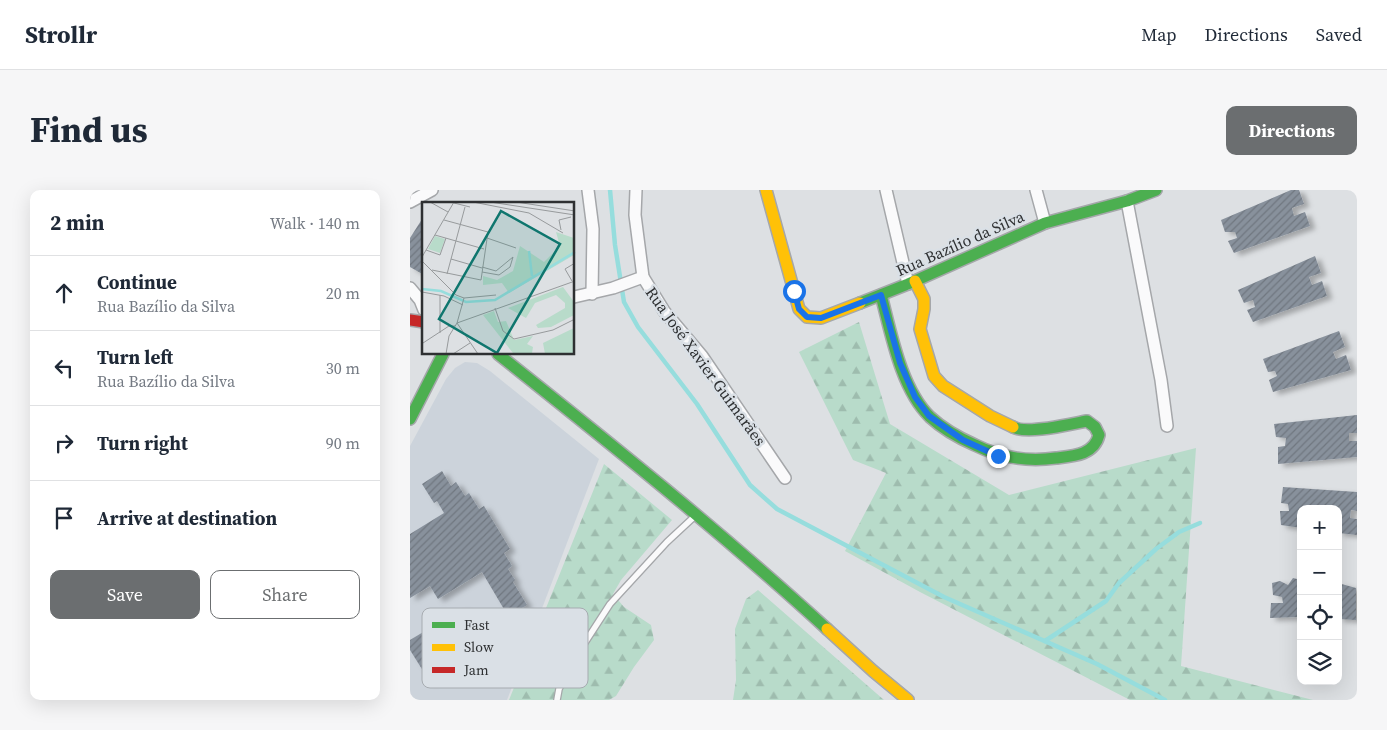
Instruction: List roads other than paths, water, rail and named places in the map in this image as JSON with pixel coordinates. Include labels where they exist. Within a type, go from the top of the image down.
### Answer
[{"type":"street","points":[[410,202],[432,190]]},
{"type":"street","points":[[588,190],[593,230],[592,294]]},
{"type":"street","name":"Rua José Xavier Guimarães","points":[[636,190],[635,215],[639,279],[702,356],[786,478]]},
{"type":"street","name":"Rua Bazílio da Silva","points":[[766,190],[799,309],[807,317],[821,318],[912,282],[1044,223],[1127,201],[1156,190]]},
{"type":"street","points":[[881,295],[900,363],[915,397],[929,416],[942,426],[963,440],[998,456],[1024,461],[1056,458],[1090,450],[1097,443],[1099,434],[1095,427],[1087,421],[1030,430],[1018,430],[990,416],[943,386],[934,376],[920,329],[924,299],[912,282],[886,190]]},
{"type":"street","points":[[1036,190],[1044,223]]},
{"type":"street","points":[[1127,201],[1167,426]]},
{"type":"street","points":[[575,297],[592,294],[639,279]]},
{"type":"street","points":[[410,288],[422,305]]},
{"type":"street","points":[[410,419],[442,355]]},
{"type":"street","points":[[499,355],[610,443],[758,566],[866,665],[908,700]]},
{"type":"lane","points":[[588,638],[610,604],[667,542],[696,514]]},
{"type":"waterway","points":[[610,190],[615,245],[624,302],[638,327],[697,404],[750,485],[777,509],[944,597],[1097,664],[1165,700]]},
{"type":"waterway","points":[[1045,641],[1106,601],[1119,583],[1156,549],[1179,532],[1200,523]]}]
